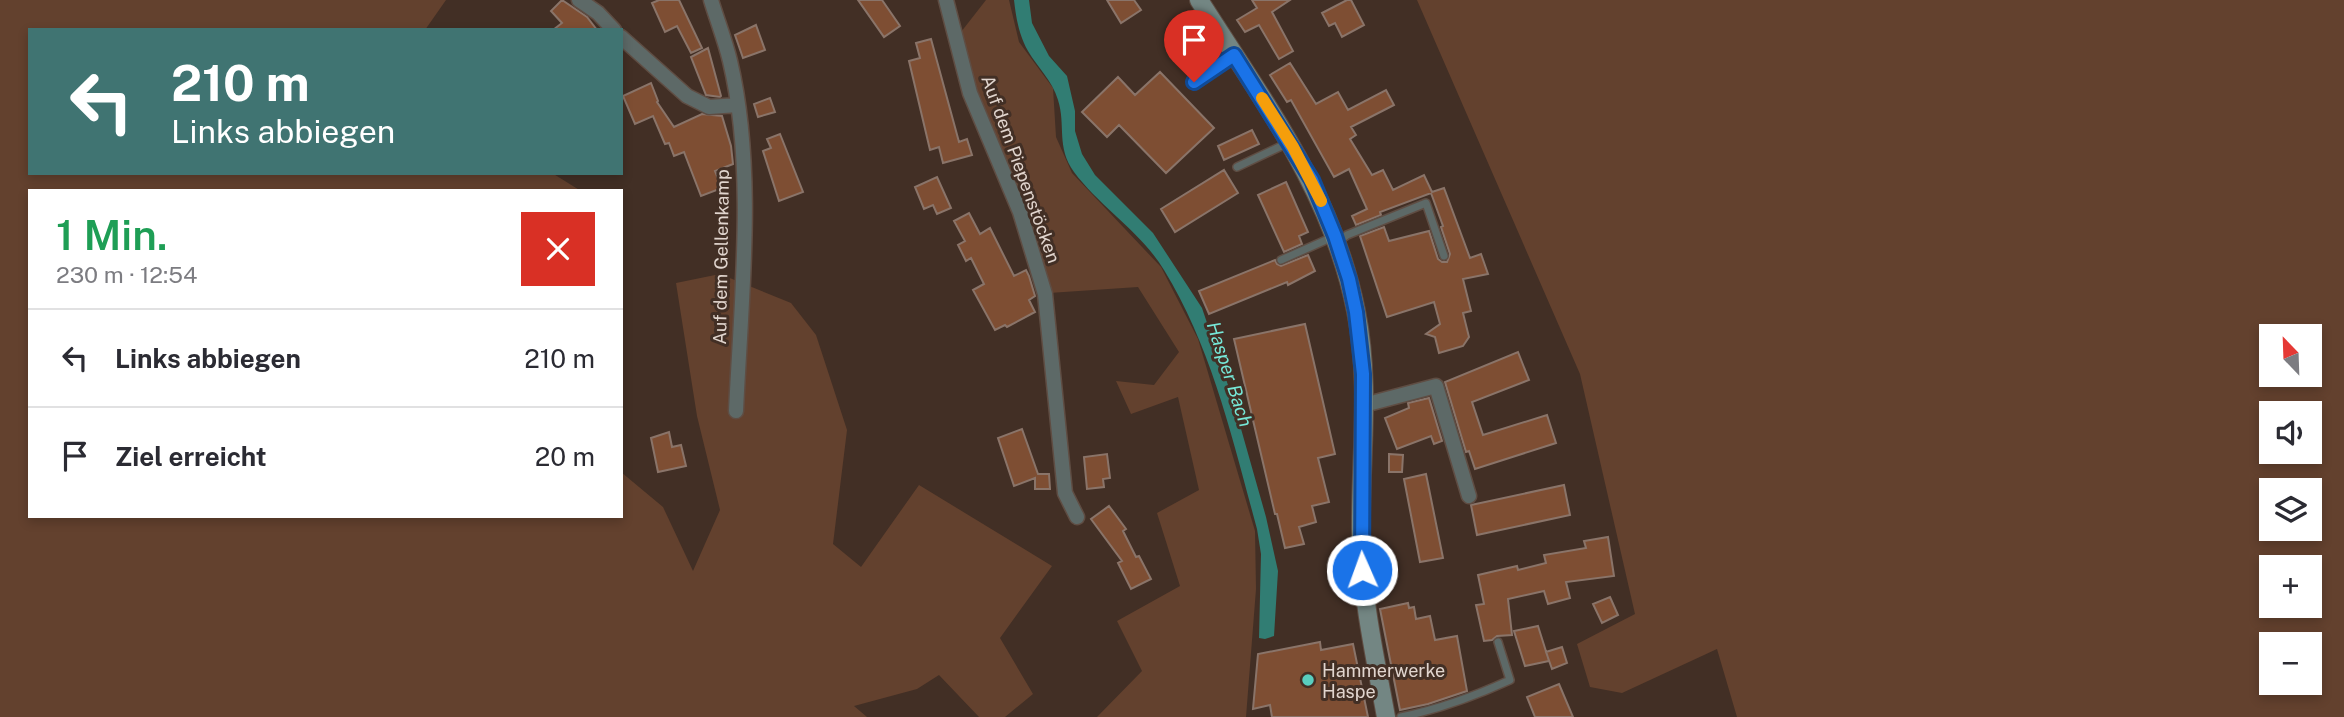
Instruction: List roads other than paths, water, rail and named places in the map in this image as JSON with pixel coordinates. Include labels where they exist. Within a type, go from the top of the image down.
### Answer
[{"type":"main road","points":[[1199,0],[1312,180],[1336,239],[1356,312],[1364,405],[1361,531],[1363,587],[1386,717]]},
{"type":"street","points":[[579,0],[598,13],[612,28]]},
{"type":"street","name":"Auf dem Gellenkamp","points":[[711,0],[730,61],[738,105],[745,193],[736,411]]},
{"type":"street","name":"Auf dem Piepenstöcken","points":[[946,0],[970,93],[1020,212],[1045,294],[1065,493],[1077,517]]},
{"type":"street","points":[[623,39],[687,96],[709,107],[738,105]]},
{"type":"street","points":[[1364,405],[1436,386],[1469,496]]},
{"type":"lane","points":[[1194,82],[1234,55]]},
{"type":"lane","points":[[1237,167],[1290,142]]},
{"type":"lane","points":[[1281,260],[1426,203],[1444,256]]},
{"type":"lane","points":[[1401,717],[1475,696],[1510,680],[1498,642]]},
{"type":"water","points":[[1014,0],[1029,0],[1032,23],[1049,56],[1067,76],[1075,111],[1075,131],[1082,154],[1095,175],[1153,233],[1202,308],[1232,397],[1266,517],[1278,571],[1274,636],[1259,638],[1261,554],[1257,529],[1220,396],[1195,331],[1181,300],[1155,256],[1084,185],[1068,163],[1063,145],[1058,100],[1025,45],[1018,26]]},
{"type":"place","name":"Hammerwerke Haspe","points":[[1308,680]]},
{"type":"water label","name":"Hasper Bach","points":[[1230,374]]}]
